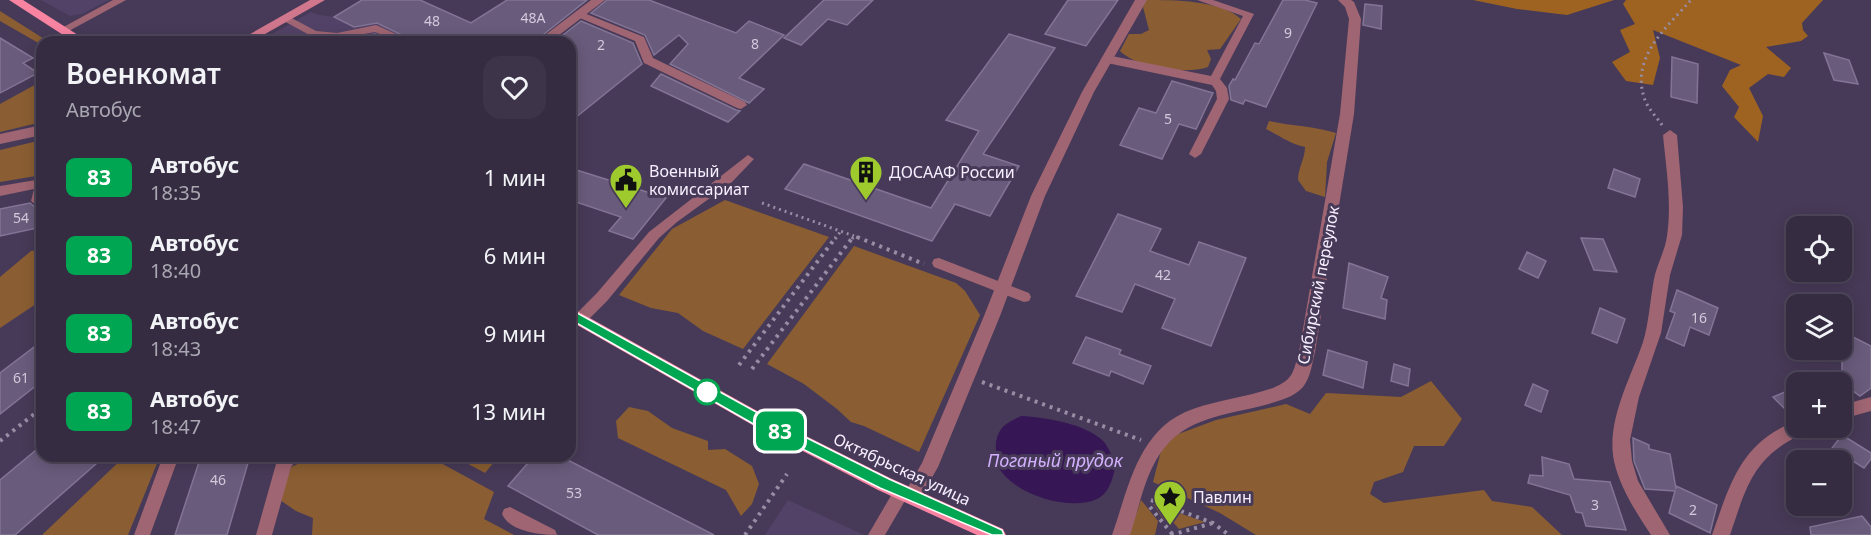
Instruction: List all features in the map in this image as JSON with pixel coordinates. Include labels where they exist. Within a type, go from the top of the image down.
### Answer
[{"type":"main road","points":[[15,0],[73,36]]},
{"type":"main road","points":[[254,36],[319,0]]},
{"type":"main road","name":"Октябрьская улица","points":[[576,317],[762,422],[907,494],[997,535]]},
{"type":"street","points":[[550,36],[599,0]]},
{"type":"street","points":[[907,494],[929,467],[1003,289],[1038,196],[1138,1]]},
{"type":"street","name":"Сибирский переулок","points":[[1121,535],[1149,459],[1158,442],[1170,430],[1185,420],[1204,413],[1284,392],[1296,383],[1307,352],[1347,114],[1355,19],[1347,3]]},
{"type":"street","points":[[0,139],[36,131]]},
{"type":"street","points":[[1661,535],[1630,487],[1620,454],[1619,438],[1652,338],[1662,276],[1672,249],[1675,230],[1670,135]]},
{"type":"street","points":[[1852,409],[1871,404]]},
{"type":"street","points":[[1721,535],[1740,484],[1755,455],[1764,446],[1786,434]]},
{"type":"lane","points":[[63,30],[121,0]]},
{"type":"lane","points":[[1202,0],[1249,14],[1214,80]]},
{"type":"lane","points":[[579,14],[640,39],[648,60],[741,105]]},
{"type":"lane","points":[[286,18],[311,36]]},
{"type":"lane","points":[[337,36],[376,27],[395,36]]},
{"type":"lane","points":[[1107,58],[1214,80],[1223,91],[1223,99],[1195,154]]},
{"type":"lane","points":[[576,315],[602,297],[654,235],[672,219],[728,180],[748,159]]},
{"type":"lane","points":[[0,191],[36,185]]},
{"type":"lane","points":[[935,265],[1024,297]]},
{"type":"lane","points":[[142,535],[169,462]]},
{"type":"lane","points":[[264,535],[286,462]]},
{"type":"lane","points":[[876,535],[907,494]]},
{"type":"lane","points":[[510,514],[549,535]]},
{"type":"path","points":[[1670,135],[1644,98],[1639,74],[1654,41],[1691,0]]},
{"type":"path","points":[[762,202],[935,265]]},
{"type":"path","points":[[739,365],[841,231]]},
{"type":"path","points":[[752,369],[854,236]]},
{"type":"path","points":[[978,381],[1144,441],[1141,451]]},
{"type":"path","points":[[0,441],[36,413]]},
{"type":"path","points":[[745,535],[787,474]]},
{"type":"path","points":[[1142,496],[1213,523],[1229,535]]},
{"type":"path","points":[[1170,535],[1213,523]]},
{"type":"shaded area","points":[[41,0],[109,0],[82,14],[70,16]]},
{"type":"shaded area","points":[[362,0],[420,0],[499,36],[269,36],[311,12],[334,17]]},
{"type":"shaded area","points":[[1146,0],[1196,2],[1222,8],[1241,19],[1220,49],[1207,50],[1211,59],[1208,67],[1175,70],[1150,66],[1120,51],[1129,34],[1141,34],[1149,30],[1143,7]]},
{"type":"shaded area","points":[[1473,0],[1614,0],[1567,15],[1517,9]]},
{"type":"shaded area","points":[[1626,0],[1823,0],[1802,23],[1803,30],[1808,36],[1801,41],[1766,47],[1791,68],[1784,77],[1768,74],[1749,88],[1763,116],[1758,142],[1734,117],[1739,107],[1722,86],[1730,70],[1741,65],[1653,30],[1660,58],[1653,85],[1626,81],[1612,62],[1630,52],[1620,30],[1635,24],[1623,4]]},
{"type":"shaded area","points":[[0,11],[40,36],[36,36],[36,42],[0,21]]},
{"type":"shaded area","points":[[36,84],[36,123],[0,132],[0,104]]},
{"type":"shaded area","points":[[1269,121],[1336,133],[1327,162],[1325,197],[1306,191],[1298,180],[1305,147],[1266,129]]},
{"type":"shaded area","points":[[36,141],[36,176],[0,182],[0,150]]},
{"type":"shaded area","points":[[725,200],[829,237],[743,349],[703,331],[678,313],[651,308],[619,295],[672,229]]},
{"type":"shaded area","points":[[854,246],[956,283],[965,291],[980,315],[919,452],[851,422],[804,384],[767,364]]},
{"type":"shaded area","points":[[31,251],[36,251],[36,304],[0,328],[0,277]]},
{"type":"shaded area","points":[[1431,381],[1462,419],[1444,446],[1414,446],[1403,472],[1374,482],[1370,494],[1384,503],[1484,490],[1492,501],[1532,507],[1562,535],[1256,535],[1220,513],[1153,482],[1161,451],[1173,436],[1216,420],[1286,404],[1310,414],[1326,393],[1401,397]]},
{"type":"shaded area","points":[[629,407],[648,411],[672,428],[708,441],[708,450],[725,449],[752,466],[759,484],[752,504],[741,516],[726,490],[618,438],[616,421]]},
{"type":"shaded area","points":[[119,462],[158,462],[128,535],[42,535]]},
{"type":"shaded area","points":[[302,462],[439,462],[494,492],[484,519],[514,535],[312,535],[313,518],[296,511],[280,500],[291,467]]},
{"type":"shaded area","points":[[465,462],[494,462],[485,473]]},
{"type":"shaded area","points":[[788,500],[864,535],[765,535]]},
{"type":"shaded area","points":[[1141,500],[1158,521],[1155,535],[1129,535]]},
{"type":"shaded area","points":[[1153,504],[1205,522],[1179,529],[1172,521],[1164,520]]},
{"type":"water","name":"Поганый прудок","points":[[1021,416],[1077,426],[1098,436],[1105,443],[1116,464],[1105,493],[1097,499],[1085,502],[1058,502],[1029,493],[1006,477],[997,464],[997,438],[1004,426]]},
{"type":"building","points":[[362,0],[420,0],[471,23],[507,0],[587,0],[542,36],[404,36],[377,23],[354,27],[334,17]]},
{"type":"building","points":[[607,0],[649,0],[736,33],[749,21],[784,35],[739,78],[764,89],[749,103],[670,64],[688,44],[679,35],[654,55],[645,35],[591,13]]},
{"type":"building","points":[[824,0],[873,0],[847,25],[828,19],[801,45],[784,38]]},
{"type":"building","points":[[1068,0],[1118,0],[1086,46],[1045,34]]},
{"type":"building","points":[[1283,0],[1305,0],[1317,3],[1266,107],[1245,100],[1243,104],[1231,100],[1229,86],[1233,79],[1235,80],[1255,43],[1259,44]]},
{"type":"building","points":[[1365,4],[1382,6],[1381,29],[1363,25]]},
{"type":"building","points":[[581,21],[633,43],[642,64],[576,117],[576,36],[562,36]]},
{"type":"building","points":[[1009,34],[1055,48],[983,154],[1019,166],[990,216],[955,204],[932,241],[785,189],[804,164],[931,208],[979,131],[946,120]]},
{"type":"building","points":[[0,38],[33,58],[23,63],[36,72],[36,74],[0,93]]},
{"type":"building","points":[[1824,53],[1849,60],[1858,84],[1834,80]]},
{"type":"building","points":[[1672,57],[1698,64],[1697,103],[1671,97]]},
{"type":"building","points":[[661,74],[740,111],[728,122],[651,86]]},
{"type":"building","points":[[1172,81],[1213,93],[1196,129],[1179,124],[1162,159],[1120,145],[1139,108],[1156,113]]},
{"type":"building","points":[[1614,169],[1640,179],[1635,197],[1608,188]]},
{"type":"building","name":"Военный комиссариат","points":[[576,170],[666,198],[633,239],[609,231],[621,217],[576,202]]},
{"type":"building","points":[[30,203],[36,208],[36,228],[0,236],[0,209]]},
{"type":"building","points":[[1118,214],[1161,229],[1150,251],[1189,265],[1199,242],[1246,258],[1211,346],[1162,328],[1175,299],[1135,284],[1122,312],[1076,296]]},
{"type":"building","points":[[1581,238],[1603,239],[1617,272],[1594,270]]},
{"type":"building","points":[[1527,252],[1546,261],[1538,278],[1519,269]]},
{"type":"building","points":[[1349,263],[1388,277],[1381,298],[1387,300],[1385,319],[1343,308]]},
{"type":"building","points":[[1677,290],[1718,308],[1709,335],[1690,327],[1684,346],[1666,338],[1675,313],[1670,311]]},
{"type":"building","points":[[1600,308],[1625,319],[1617,343],[1592,333]]},
{"type":"building","points":[[1852,336],[1871,346],[1871,388],[1860,396],[1852,390],[1852,372],[1842,372],[1842,360],[1852,360]]},
{"type":"building","points":[[1086,337],[1121,350],[1119,354],[1151,366],[1143,384],[1111,371],[1109,376],[1073,363]]},
{"type":"building","points":[[36,346],[36,386],[0,414],[0,373]]},
{"type":"building","points":[[1328,350],[1367,362],[1363,388],[1323,375]]},
{"type":"building","points":[[1394,364],[1410,369],[1408,386],[1391,381]]},
{"type":"building","points":[[1533,384],[1548,391],[1541,412],[1525,405]]},
{"type":"building","points":[[1786,392],[1786,410],[1773,397]]},
{"type":"building","points":[[1633,438],[1649,445],[1649,449],[1670,454],[1676,489],[1676,486],[1717,505],[1710,533],[1669,513],[1675,491],[1645,489],[1634,461]]},
{"type":"building","points":[[1840,438],[1847,438],[1871,453],[1871,459],[1864,468],[1852,460],[1852,450],[1832,448]]},
{"type":"building","points":[[36,450],[36,462],[98,462],[15,535],[0,535],[0,480]]},
{"type":"building","points":[[1542,457],[1569,464],[1574,479],[1610,482],[1626,530],[1586,526],[1582,513],[1576,512],[1570,495],[1528,483],[1530,475],[1543,476]]},
{"type":"building","points":[[199,462],[248,462],[227,535],[175,535]]},
{"type":"building","points":[[529,462],[572,462],[714,535],[598,535],[508,486]]},
{"type":"building","points":[[1862,516],[1871,527],[1871,535],[1811,535],[1810,527]]},
{"type":"bus line","name":"83","points":[[576,317],[762,422],[884,484],[997,535]]},
{"type":"place","name":"ДОСААФ России","points":[[866,201]]},
{"type":"place","name":"Военный комиссариат","points":[[626,209]]},
{"type":"place","name":"Павлин","points":[[1170,526]]}]
